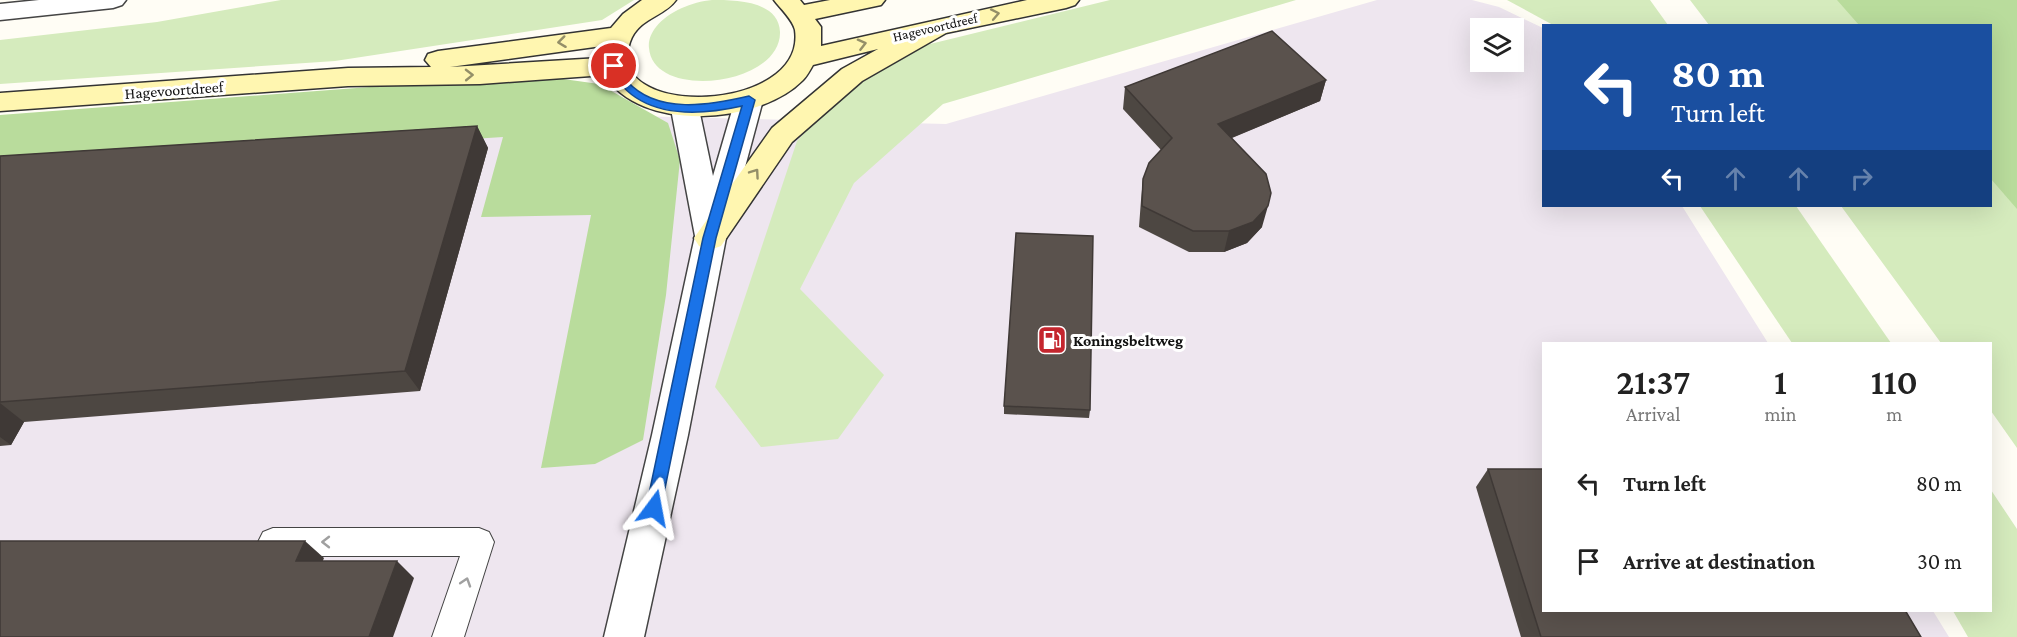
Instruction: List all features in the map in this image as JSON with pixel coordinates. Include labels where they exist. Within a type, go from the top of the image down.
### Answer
[{"type":"main road","points":[[663,0],[634,18],[620,35],[614,51],[614,66],[622,82],[638,95],[659,104],[685,109],[717,107],[749,100],[774,89],[792,75],[805,58],[810,42],[809,27],[794,6]]},
{"type":"main road","points":[[794,6],[872,0]]},
{"type":"main road","name":"Hagevoortdreef","points":[[805,58],[938,26],[1066,0]]},
{"type":"main road","points":[[710,238],[782,135],[852,75],[938,26]]},
{"type":"main road","name":"Hagevoortdreef","points":[[348,77],[483,52],[620,35]]},
{"type":"main road","name":"Hagevoortdreef","points":[[0,102],[348,77],[480,75],[614,66]]},
{"type":"street","points":[[0,12],[112,0]]},
{"type":"street","points":[[624,637],[670,435],[710,238],[749,100]]},
{"type":"street","points":[[685,109],[710,238]]},
{"type":"lane","points":[[252,542],[479,542],[448,637]]},
{"type":"shaded area","points":[[1377,0],[1472,0],[1499,7],[1522,18],[1470,18],[1470,72],[1524,72],[1524,19],[1542,28],[1542,207],[1683,207],[1767,342],[1542,342],[1542,612],[1934,612],[1949,637],[0,637],[0,157],[633,116],[946,124]]},
{"type":"green space","points":[[281,0],[634,0],[602,20],[335,61],[0,84],[0,40],[157,22]]},
{"type":"green space","points":[[712,0],[732,0],[754,4],[772,14],[778,21],[780,32],[775,50],[761,65],[740,75],[716,80],[692,80],[671,75],[656,65],[649,48],[649,40],[661,21],[689,5]]},
{"type":"green space","points":[[1110,0],[1296,0],[943,104],[854,183],[800,289],[884,375],[838,439],[761,447],[715,387],[797,141],[825,110],[851,87],[926,45]]},
{"type":"green space","points":[[1507,0],[1650,0],[1667,24],[1551,24]]},
{"type":"green space","points":[[1690,0],[2017,0],[2017,448],[1992,412],[1992,342],[1940,342],[1842,207],[1992,207],[1992,24],[1708,24]]},
{"type":"green space","points":[[1837,0],[2017,0],[2017,209],[1992,180],[1992,24],[1858,24]]},
{"type":"green space","points":[[556,78],[599,84],[668,123],[680,160],[666,295],[643,440],[595,464],[541,468],[591,215],[481,217],[503,137],[0,170],[0,115],[383,86]]},
{"type":"green space","points":[[1701,207],[1797,207],[1890,342],[1791,342]]},
{"type":"green space","points":[[1992,492],[2017,529],[2017,637],[1968,637],[1954,612],[1992,612]]},
{"type":"building","points":[[1272,31],[1326,80],[1218,124],[1266,174],[1271,193],[1268,206],[1253,222],[1229,231],[1193,231],[1142,206],[1143,179],[1149,163],[1172,138],[1125,87]]},
{"type":"building","points":[[477,126],[405,371],[0,402],[0,156]]},
{"type":"building","points":[[1016,233],[1093,236],[1090,410],[1004,406]]},
{"type":"building","points":[[1488,469],[1542,469],[1542,612],[1906,612],[1921,637],[1541,637]]},
{"type":"building","points":[[0,541],[305,541],[296,561],[397,561],[369,637],[0,637]]},
{"type":"place","name":"Koningsbeltweg","points":[[1052,340]]},
{"type":"route","points":[[614,66],[622,82],[638,95],[659,104],[685,109],[717,107],[749,100],[710,238],[654,508]]}]
